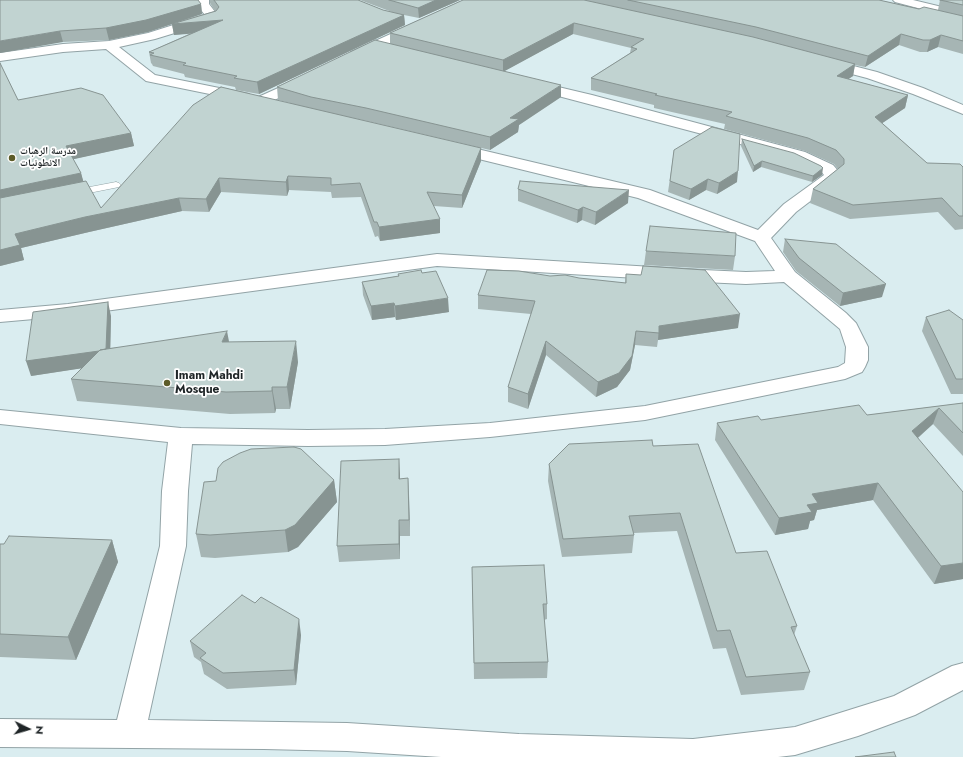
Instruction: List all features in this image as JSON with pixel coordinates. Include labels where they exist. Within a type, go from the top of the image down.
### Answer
[{"type":"street","points":[[0,57],[63,48],[109,45],[151,36],[213,17],[203,5],[203,0]]},
{"type":"street","points":[[895,2],[963,16]]},
{"type":"street","points":[[895,2],[963,22]]},
{"type":"street","points":[[346,60],[424,22],[401,19]]},
{"type":"street","points":[[109,45],[151,78],[261,101],[282,107]]},
{"type":"street","points":[[374,46],[397,52]]},
{"type":"street","points":[[815,60],[872,75],[963,110]]},
{"type":"street","points":[[261,101],[318,74]]},
{"type":"street","points":[[519,81],[799,155],[827,168],[832,173],[832,177],[790,208],[761,237]]},
{"type":"street","points":[[0,417],[181,436],[308,438],[385,437],[490,430],[645,413],[845,372],[854,367],[857,360],[857,347],[849,327],[839,317],[788,276],[761,237],[644,194],[436,144]]},
{"type":"street","points":[[0,316],[68,310],[437,260],[746,278],[788,276]]},
{"type":"street","points":[[129,734],[173,546],[175,491],[181,436]]},
{"type":"street","points":[[0,733],[339,737],[519,748],[693,753],[802,739],[904,706],[963,675]]},
{"type":"lane","points":[[62,196],[116,184]]},
{"type":"building","points":[[0,0],[198,0],[201,4],[146,20],[106,28],[60,31],[0,41]]},
{"type":"building","points":[[214,0],[358,0],[383,10],[404,15],[257,82],[234,78],[237,76],[183,65],[186,63],[150,55],[154,53],[149,52],[223,20],[172,24],[216,11],[219,7]]},
{"type":"building","points":[[389,0],[436,0],[418,8]]},
{"type":"building","points":[[463,0],[584,0],[753,37],[855,64],[837,76],[908,95],[875,117],[927,163],[960,164],[963,167],[963,216],[959,216],[942,198],[853,205],[813,189],[844,164],[844,159],[836,150],[808,138],[726,116],[732,112],[655,95],[657,94],[591,78],[637,49],[631,47],[644,39],[574,23],[503,60],[390,33]]},
{"type":"building","points":[[628,0],[879,0],[919,9],[924,7],[963,16],[963,41],[941,35],[930,40],[923,40],[901,34],[868,56],[756,27]]},
{"type":"building","points":[[940,0],[963,0],[963,5]]},
{"type":"building","points":[[375,40],[561,85],[510,118],[519,119],[490,137],[366,108],[311,97],[277,87]]},
{"type":"building","points":[[0,63],[18,100],[81,88],[103,95],[131,133],[66,146],[81,173],[0,190]]},
{"type":"building","points":[[221,87],[481,148],[462,195],[427,192],[440,219],[379,227],[377,222],[374,222],[360,183],[331,185],[331,178],[288,176],[286,182],[219,178],[206,199],[179,198],[85,217],[15,234],[20,245],[0,250],[0,198],[86,181],[101,208],[193,105]]},
{"type":"building","points":[[712,127],[740,134],[738,171],[719,183],[708,179],[691,189],[670,181],[674,150]]},
{"type":"building","points":[[742,139],[794,153],[823,168],[813,176],[762,161],[754,166]]},
{"type":"building","points":[[520,181],[629,190],[596,212],[583,207],[578,210],[518,189]]},
{"type":"building","points":[[650,226],[736,233],[735,256],[646,251]]},
{"type":"building","points":[[785,239],[836,244],[886,284],[843,293],[799,258]]},
{"type":"building","points":[[643,266],[705,270],[740,314],[659,326],[659,333],[636,331],[632,356],[619,373],[598,382],[546,341],[528,394],[508,387],[535,301],[478,295],[487,270],[519,271],[550,276],[565,275],[626,283],[626,274],[641,275]]},
{"type":"building","points":[[421,270],[422,273],[436,271],[448,298],[395,306],[394,303],[371,306],[362,282],[399,276],[398,274]]},
{"type":"building","points":[[108,302],[106,349],[26,361],[33,312]]},
{"type":"building","points":[[949,310],[963,320],[963,379],[956,379],[926,317]]},
{"type":"building","points":[[227,331],[222,342],[296,341],[287,387],[272,387],[272,391],[226,392],[71,379],[100,350]]},
{"type":"building","points":[[963,403],[963,433],[939,408],[912,431],[963,492],[963,563],[941,566],[878,483],[812,494],[818,503],[807,505],[812,512],[779,518],[717,423],[758,416],[761,420],[859,405],[867,415]]},
{"type":"building","points":[[652,440],[653,446],[698,444],[736,553],[767,551],[797,626],[791,627],[810,672],[746,677],[730,630],[717,631],[680,513],[629,516],[634,535],[563,539],[549,464],[569,444]]},
{"type":"building","points":[[294,447],[301,449],[334,480],[295,525],[285,530],[210,535],[196,534],[204,482],[216,481],[218,468],[223,462],[251,449]]},
{"type":"building","points":[[399,459],[399,479],[408,478],[409,520],[399,520],[399,544],[337,546],[341,461]]},
{"type":"building","points":[[9,536],[112,540],[68,637],[0,634],[0,544],[4,544]]},
{"type":"building","points":[[544,565],[547,604],[543,604],[548,662],[474,663],[472,567]]},
{"type":"building","points":[[242,595],[255,603],[261,597],[299,619],[294,670],[223,673],[200,658],[206,653],[190,641]]},
{"type":"building","points":[[894,752],[896,757],[855,757]]},
{"type":"place","name":"مدرسة الرهبات الانطونيات","points":[[12,158]]},
{"type":"place","name":"Imam Mahdi Mosque","points":[[167,383]]}]
